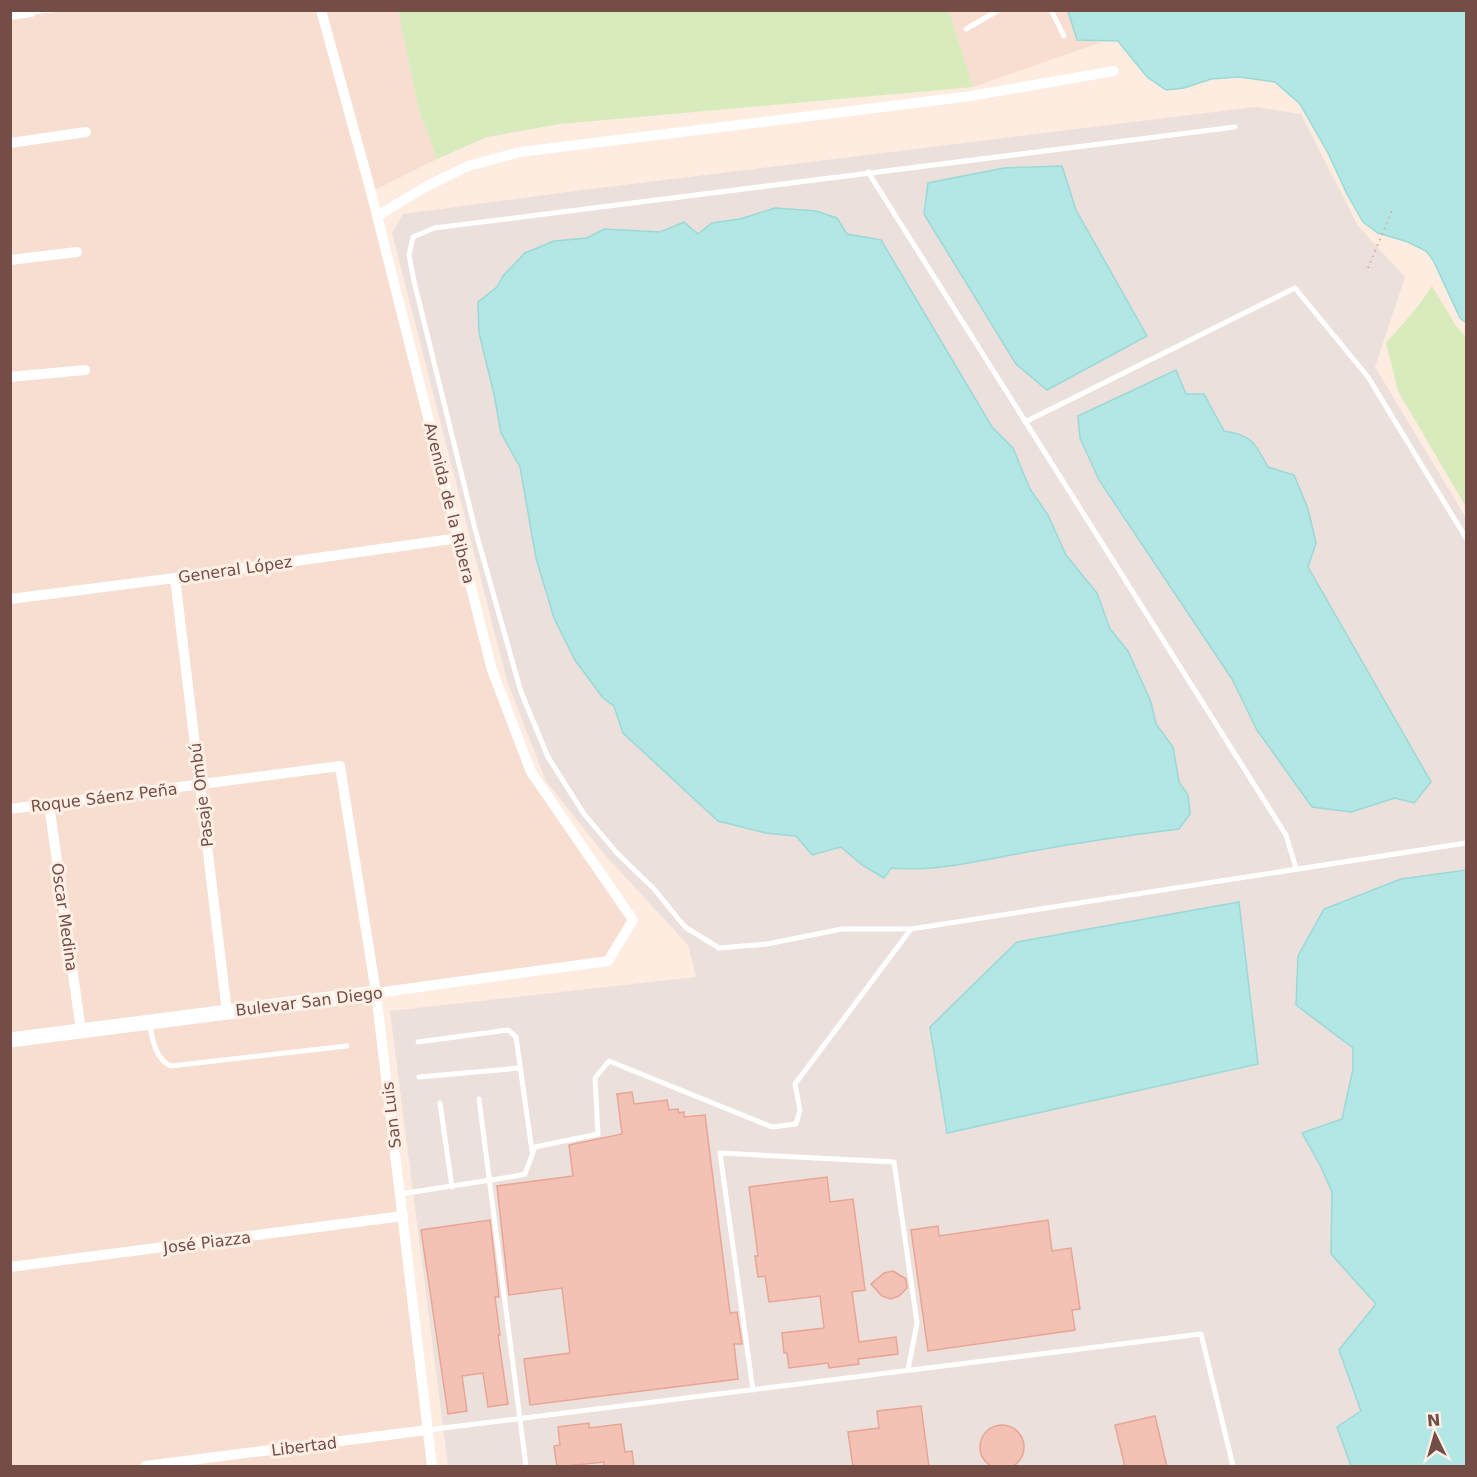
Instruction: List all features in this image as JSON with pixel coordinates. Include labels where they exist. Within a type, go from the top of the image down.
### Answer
[{"type":"street","name":"Avenida de la Ribera","points":[[321,10],[377,216],[492,670],[531,772],[633,920],[608,961]]},
{"type":"street","points":[[10,15],[31,12]]},
{"type":"street","points":[[377,216],[427,186],[468,166],[520,152],[971,96],[1114,71]]},
{"type":"street","points":[[10,143],[86,132]]},
{"type":"street","points":[[10,260],[77,252]]},
{"type":"street","points":[[10,377],[85,370]]},
{"type":"street","name":"General López","points":[[10,599],[459,538]]},
{"type":"street","name":"Pasaje Ombú","points":[[175,578],[227,1012]]},
{"type":"street","name":"Roque Sáenz Peña","points":[[10,809],[340,766]]},
{"type":"street","name":"San Luis","points":[[340,766],[376,993],[432,1467]]},
{"type":"street","name":"Oscar Medina","points":[[49,804],[81,1031]]},
{"type":"street","name":"Bulevar San Diego","points":[[10,1040],[608,961]]},
{"type":"street","name":"José Piazza","points":[[10,1267],[403,1216]]},
{"type":"street","name":"Libertad","points":[[145,1467],[427,1430]]},
{"type":"lane","points":[[31,12],[52,10]]},
{"type":"lane","points":[[966,29],[999,10]]},
{"type":"lane","points":[[1051,10],[1064,36]]},
{"type":"lane","points":[[1235,127],[434,228],[413,237],[409,255],[414,281],[475,529],[520,692],[548,758],[584,814],[617,853],[654,889],[685,927],[719,948],[767,944],[842,929],[911,929],[1467,843]]},
{"type":"lane","points":[[868,172],[1286,835],[1296,868]]},
{"type":"lane","points":[[1025,422],[1294,288],[1368,377],[1467,538]]},
{"type":"lane","points":[[532,1151],[535,1147],[548,1143],[598,1134],[595,1078],[609,1061],[772,1127],[796,1124],[800,1110],[795,1084],[911,929]]},
{"type":"lane","points":[[149,1022],[157,1052],[165,1064],[171,1066],[347,1046]]},
{"type":"lane","points":[[400,1194],[525,1174],[532,1151],[516,1037],[508,1030],[418,1042]]},
{"type":"lane","points":[[419,1077],[520,1068]]},
{"type":"lane","points":[[479,1099],[526,1467]]},
{"type":"lane","points":[[440,1103],[452,1187]]},
{"type":"lane","points":[[753,1389],[720,1153],[894,1162],[918,1323],[908,1370]]},
{"type":"lane","points":[[427,1430],[1201,1334],[1233,1467]]},
{"type":"path","points":[[1368,268],[1393,208]]},
{"type":"shaded area","points":[[10,11],[398,11],[419,110],[437,159],[371,192],[492,670],[531,772],[633,920],[608,961],[376,993],[432,1466],[11,1466]]},
{"type":"shaded area","points":[[949,11],[1068,11],[1077,40],[1102,42],[973,87]]},
{"type":"shaded area","points":[[1255,107],[1301,114],[1358,226],[1405,277],[1375,367],[1466,518],[1466,1466],[448,1466],[390,1011],[696,977],[688,945],[605,855],[546,781],[507,681],[392,233],[403,214]]},
{"type":"green space","points":[[398,11],[949,11],[973,87],[560,124],[487,137],[437,159],[419,110]]},
{"type":"green space","points":[[1432,286],[1456,326],[1466,337],[1466,507],[1398,391],[1386,343],[1416,309]]},
{"type":"water","points":[[1068,11],[1466,11],[1466,323],[1460,318],[1433,260],[1426,251],[1408,242],[1378,233],[1363,222],[1300,104],[1275,82],[1239,77],[1211,79],[1184,88],[1166,90],[1147,77],[1118,41],[1077,40]]},
{"type":"water","points":[[1062,166],[1076,210],[1147,336],[1047,390],[1016,364],[924,214],[928,183],[1004,168]]},
{"type":"water","points":[[775,208],[816,211],[837,218],[847,234],[881,240],[992,427],[1013,448],[1030,489],[1048,515],[1066,555],[1097,593],[1110,629],[1128,651],[1151,702],[1156,724],[1173,747],[1179,782],[1188,795],[1190,814],[1179,829],[944,866],[891,868],[884,878],[862,865],[841,847],[812,855],[796,836],[766,833],[718,821],[623,733],[614,706],[603,698],[575,660],[554,618],[536,558],[520,467],[501,433],[479,333],[478,302],[497,287],[503,276],[525,253],[554,241],[587,238],[604,229],[660,232],[684,222],[698,234],[712,223],[740,219]]},
{"type":"water","points":[[1176,370],[1186,394],[1204,394],[1224,431],[1241,435],[1252,442],[1268,467],[1294,475],[1308,509],[1316,543],[1308,567],[1431,782],[1414,803],[1395,798],[1351,812],[1312,807],[1257,730],[1232,679],[1099,480],[1080,438],[1078,416]]},
{"type":"water","points":[[1466,870],[1466,1466],[1351,1466],[1337,1427],[1361,1411],[1339,1350],[1376,1304],[1331,1254],[1332,1192],[1302,1133],[1342,1119],[1353,1069],[1353,1048],[1296,1005],[1298,956],[1324,909],[1401,879]]},
{"type":"water","points":[[1239,902],[1258,1064],[947,1133],[930,1027],[1017,942]]},
{"type":"building","points":[[632,1092],[634,1104],[667,1100],[669,1110],[678,1109],[679,1113],[684,1112],[684,1117],[705,1115],[730,1313],[737,1312],[742,1344],[734,1344],[738,1379],[530,1405],[524,1359],[570,1353],[562,1288],[509,1295],[497,1186],[573,1176],[569,1145],[622,1134],[617,1094]]},
{"type":"building","points":[[827,1177],[830,1202],[853,1199],[865,1290],[852,1292],[859,1342],[896,1337],[898,1354],[858,1359],[859,1364],[829,1368],[828,1363],[789,1368],[787,1353],[784,1353],[782,1333],[824,1328],[820,1296],[769,1302],[765,1276],[758,1277],[755,1256],[758,1256],[749,1187]]},
{"type":"building","points":[[490,1220],[499,1297],[495,1297],[500,1335],[498,1335],[508,1404],[488,1407],[483,1373],[462,1376],[467,1411],[448,1414],[421,1230]]},
{"type":"building","points":[[1048,1220],[1052,1251],[1071,1248],[1080,1309],[1072,1310],[1075,1330],[928,1351],[911,1230],[938,1226],[939,1236]]},
{"type":"building","points":[[893,1271],[906,1279],[907,1288],[899,1296],[891,1299],[882,1296],[871,1284],[884,1273]]},
{"type":"building","points":[[921,1406],[929,1467],[853,1467],[848,1432],[879,1428],[877,1411]]},
{"type":"building","points":[[1155,1416],[1167,1467],[1125,1467],[1115,1425]]},
{"type":"building","points":[[589,1423],[589,1428],[621,1424],[625,1452],[632,1451],[634,1467],[604,1467],[604,1462],[557,1467],[554,1446],[560,1445],[558,1427]]},
{"type":"building","points":[[1002,1425],[1018,1431],[1024,1447],[1018,1463],[1002,1469],[986,1463],[980,1447],[986,1431]]}]
